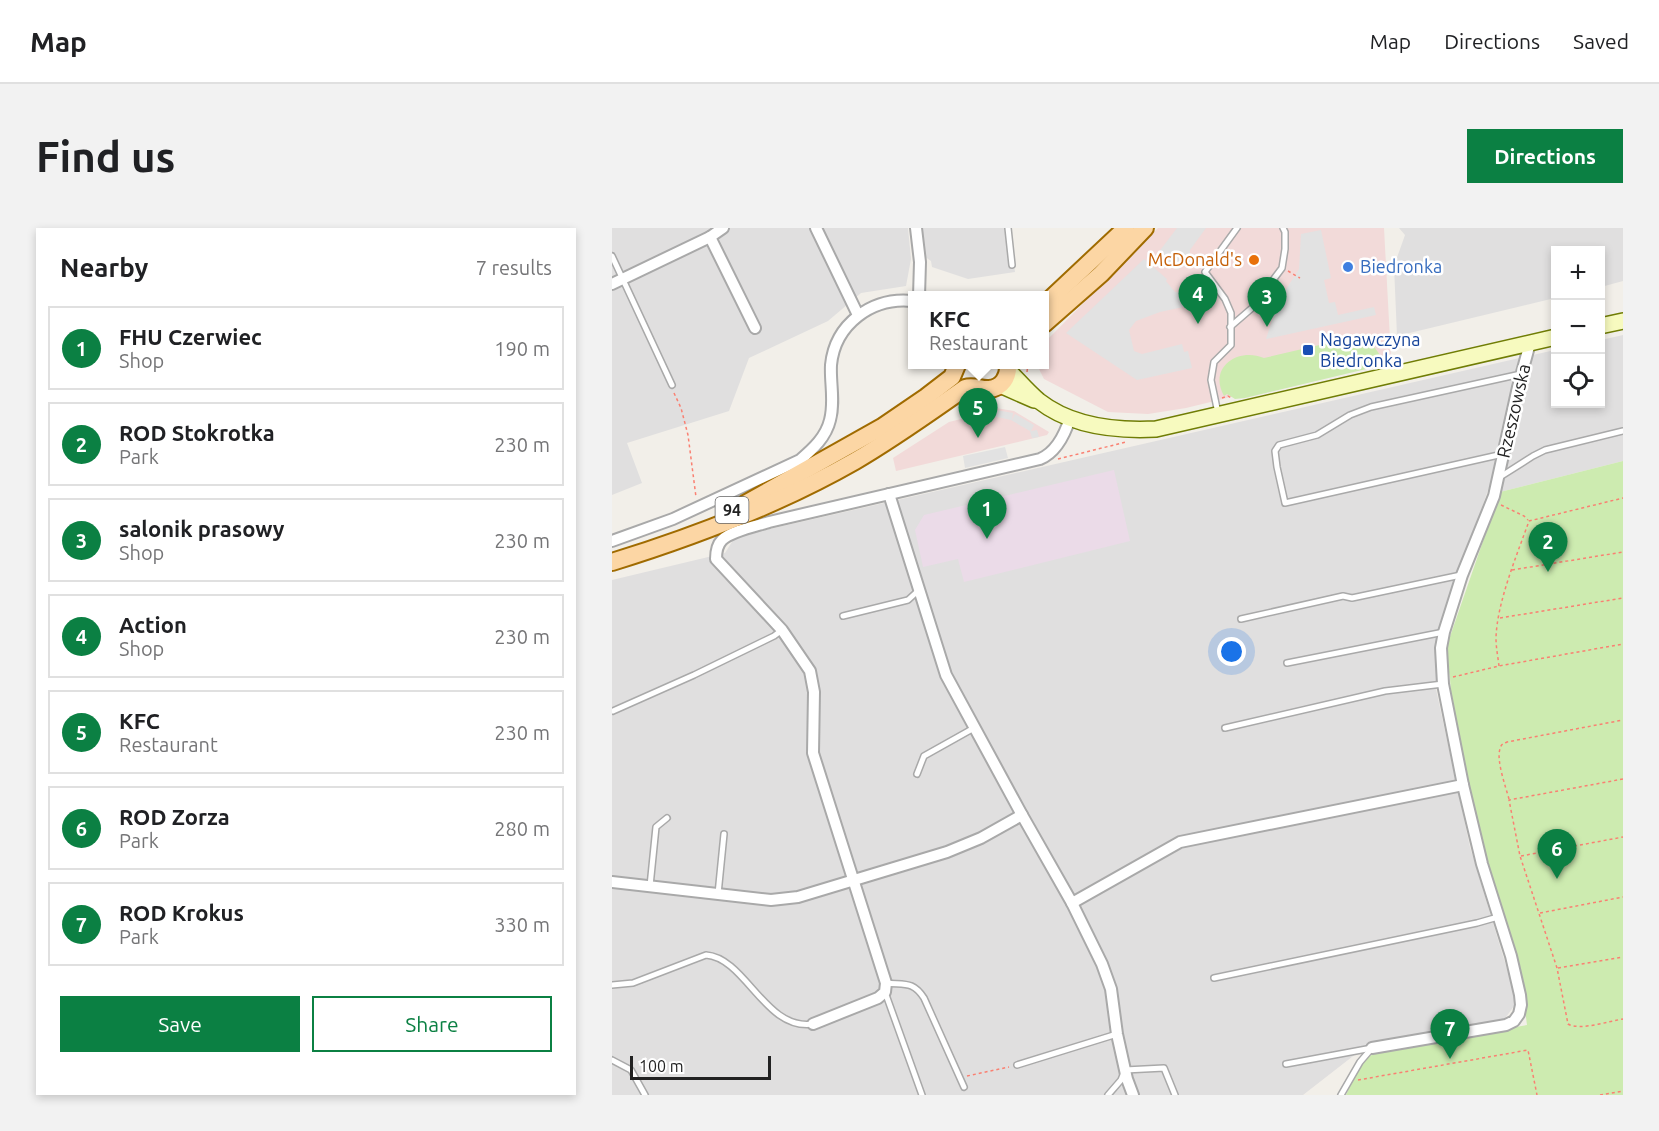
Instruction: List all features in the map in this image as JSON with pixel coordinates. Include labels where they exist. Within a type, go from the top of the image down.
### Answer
[{"type":"main road","points":[[1049,300],[1126,228]]},
{"type":"main road","points":[[1049,320],[1101,274],[1145,228]]},
{"type":"main road","name":"94","points":[[612,553],[668,536],[762,495],[882,427],[952,377],[955,369]]},
{"type":"main road","name":"94","points":[[612,562],[671,544],[734,520],[856,460],[970,386],[962,379],[958,369]]},
{"type":"main road","points":[[970,386],[988,389],[1000,385],[1006,379],[1009,369]]},
{"type":"street","points":[[612,285],[710,237],[723,228]]},
{"type":"street","points":[[816,228],[858,315]]},
{"type":"street","points":[[916,228],[920,262],[919,291]]},
{"type":"street","points":[[710,237],[754,328]]},
{"type":"street","points":[[612,541],[673,519],[800,460],[815,447],[827,431],[832,410],[833,352],[848,324],[858,315],[876,306],[908,301]]},
{"type":"street","points":[[1605,325],[1623,321]]},
{"type":"street","name":"Rzeszowska","points":[[1498,478],[1530,343],[1551,338]]},
{"type":"street","points":[[1000,385],[1022,396],[1040,401],[1070,418],[1108,428],[1156,429],[1530,343]]},
{"type":"street","points":[[1010,369],[1040,401]]},
{"type":"street","points":[[813,1024],[878,998],[885,987],[813,753],[814,692],[810,671],[782,630],[716,559],[716,551],[722,540],[769,522],[1040,459],[1049,455],[1059,442],[1070,418]]},
{"type":"street","points":[[1372,1048],[1506,1025],[1514,1021],[1521,1005],[1511,956],[1482,864],[1463,785],[1441,648],[1462,575],[1495,502],[1498,478]]},
{"type":"street","points":[[889,494],[946,675],[1072,903],[1102,964],[1111,989],[1117,1034],[1132,1094]]},
{"type":"street","points":[[1072,903],[1180,842],[1463,785]]},
{"type":"street","points":[[612,882],[771,900],[798,897],[947,852],[981,838],[1022,815]]},
{"type":"lane","points":[[1008,228],[1012,265]]},
{"type":"lane","points":[[1218,415],[1211,380],[1214,362],[1231,345],[1231,313],[1225,299],[1205,272],[1238,228]]},
{"type":"lane","points":[[1230,327],[1252,308],[1282,268],[1285,249],[1284,230]]},
{"type":"lane","points":[[612,256],[672,384]]},
{"type":"lane","points":[[1504,453],[1285,503],[1276,467],[1275,451],[1279,445],[1317,435],[1350,415],[1371,407],[1522,374]]},
{"type":"lane","name":"Rzeszowska","points":[[1498,478],[1545,450],[1623,431]]},
{"type":"lane","points":[[1241,619],[1343,596],[1352,598],[1462,575]]},
{"type":"lane","points":[[843,616],[908,600],[919,590]]},
{"type":"lane","points":[[613,711],[694,675],[782,630]]},
{"type":"lane","points":[[1287,663],[1444,632]]},
{"type":"lane","points":[[1225,728],[1384,691],[1445,680]]},
{"type":"lane","points":[[917,774],[924,756],[974,728]]},
{"type":"lane","points":[[650,886],[656,827],[667,818]]},
{"type":"lane","points":[[718,894],[724,834]]},
{"type":"lane","points":[[1214,978],[1498,917]]},
{"type":"lane","points":[[612,985],[633,983],[706,955],[713,956],[733,969],[772,1010],[790,1022],[802,1026],[813,1024]]},
{"type":"lane","points":[[922,1095],[885,987],[912,985],[918,989],[964,1087]]},
{"type":"lane","points":[[1017,1065],[1117,1034]]},
{"type":"lane","points":[[1286,1064],[1372,1048]]},
{"type":"lane","points":[[1341,1095],[1360,1062],[1372,1048]]},
{"type":"lane","points":[[612,1060],[631,1070],[645,1095]]},
{"type":"lane","points":[[1108,1095],[1121,1080],[1125,1071],[1164,1068],[1175,1095]]},
{"type":"path","points":[[1287,270],[1300,278]]},
{"type":"path","points":[[672,384],[688,435],[697,503]]},
{"type":"path","points":[[1053,460],[1133,441]]},
{"type":"path","points":[[1529,521],[1623,498]]},
{"type":"path","points":[[1495,502],[1524,516],[1529,521]]},
{"type":"path","points":[[1499,666],[1496,639],[1499,618],[1529,521]]},
{"type":"path","points":[[1512,570],[1623,552]]},
{"type":"path","points":[[1499,618],[1623,598]]},
{"type":"path","points":[[1445,680],[1499,666],[1623,645]]},
{"type":"path","points":[[1623,720],[1507,742],[1502,745],[1499,753],[1520,856],[1557,968],[1568,1024],[1581,1027],[1623,1019]]},
{"type":"path","points":[[1509,800],[1623,779]]},
{"type":"path","points":[[1520,856],[1623,837]]},
{"type":"path","points":[[1539,913],[1623,897]]},
{"type":"path","points":[[1557,968],[1623,957]]},
{"type":"path","points":[[1356,1081],[1528,1050],[1537,1095]]},
{"type":"path","points":[[961,1078],[1017,1065]]},
{"type":"path","points":[[1600,1095],[1623,1091]]},
{"type":"shaded area","points":[[612,228],[908,228],[911,259],[906,286],[861,293],[828,321],[749,358],[729,411],[627,443],[642,483],[612,495]]},
{"type":"shaded area","points":[[920,228],[1009,228],[1015,272],[968,279],[932,267],[931,261],[924,256]]},
{"type":"shaded area","points":[[1158,228],[1384,228],[1391,358],[1186,408],[1148,414],[1108,412],[1044,379],[1039,369],[1049,369],[1049,338]]},
{"type":"shaded area","points":[[1177,228],[1206,228],[1190,250],[1190,254],[1194,257],[1187,267],[1182,265],[1178,270],[1158,253]]},
{"type":"shaded area","points":[[1399,228],[1623,228],[1623,281],[1605,286],[1605,246],[1551,246],[1551,299],[1397,336],[1394,266],[1405,235]]},
{"type":"shaded area","points":[[1321,230],[1331,278],[1324,280],[1329,303],[1335,302],[1338,315],[1374,307],[1376,315],[1266,339],[1278,302],[1299,269],[1301,234]]},
{"type":"shaded area","points":[[1144,259],[1167,279],[1166,281],[1175,292],[1182,293],[1190,289],[1197,304],[1160,312],[1136,321],[1129,330],[1134,351],[1142,354],[1182,344],[1184,352],[1188,351],[1192,368],[1137,380],[1066,333]]},
{"type":"shaded area","points":[[1623,335],[1623,461],[1500,492],[1489,487],[1436,640],[1436,689],[1470,847],[1517,1002],[1503,1021],[1366,1046],[1303,1095],[612,1095],[612,580],[725,553],[735,537],[1551,351],[1551,408],[1605,408],[1605,339]]},
{"type":"shaded area","points":[[984,406],[1014,411],[1049,432],[1047,435],[896,471],[893,458],[949,422],[981,414]]},
{"type":"shaded area","points":[[985,408],[1013,413],[1012,420],[1015,414],[1034,425],[1031,431],[1037,430],[1039,437],[1032,438],[1030,431],[1011,420],[983,414]]},
{"type":"shaded area","points":[[1005,447],[1008,458],[965,468],[963,456]]},
{"type":"shaded area","points":[[1114,470],[1130,541],[964,582],[958,559],[923,567],[915,530],[924,515]]},
{"type":"green space","points":[[1354,337],[1369,341],[1384,362],[1383,365],[1245,398],[1235,399],[1227,394],[1224,396],[1220,386],[1220,376],[1228,362],[1236,358],[1254,355],[1264,358]]},
{"type":"green space","points":[[1623,461],[1623,1095],[1346,1095],[1363,1064],[1379,1051],[1527,1025],[1520,971],[1487,864],[1452,713],[1450,678],[1445,651],[1500,492]]},
{"type":"place","name":"McDonald's","points":[[1254,260]]},
{"type":"place","name":"Biedronka","points":[[1348,267]]},
{"type":"place","name":"Action","points":[[1198,324]]},
{"type":"place","name":"salonik prasowy","points":[[1267,327]]},
{"type":"place","name":"Nagawczyna Biedronka","points":[[1308,350]]},
{"type":"place","name":"KFC","points":[[978,438]]},
{"type":"place","name":"FHU Czerwiec","points":[[987,539]]},
{"type":"place","name":"ROD Stokrotka","points":[[1548,572]]},
{"type":"place","name":"ROD Zorza","points":[[1557,879]]},
{"type":"place","name":"ROD Krokus","points":[[1450,1059]]}]
